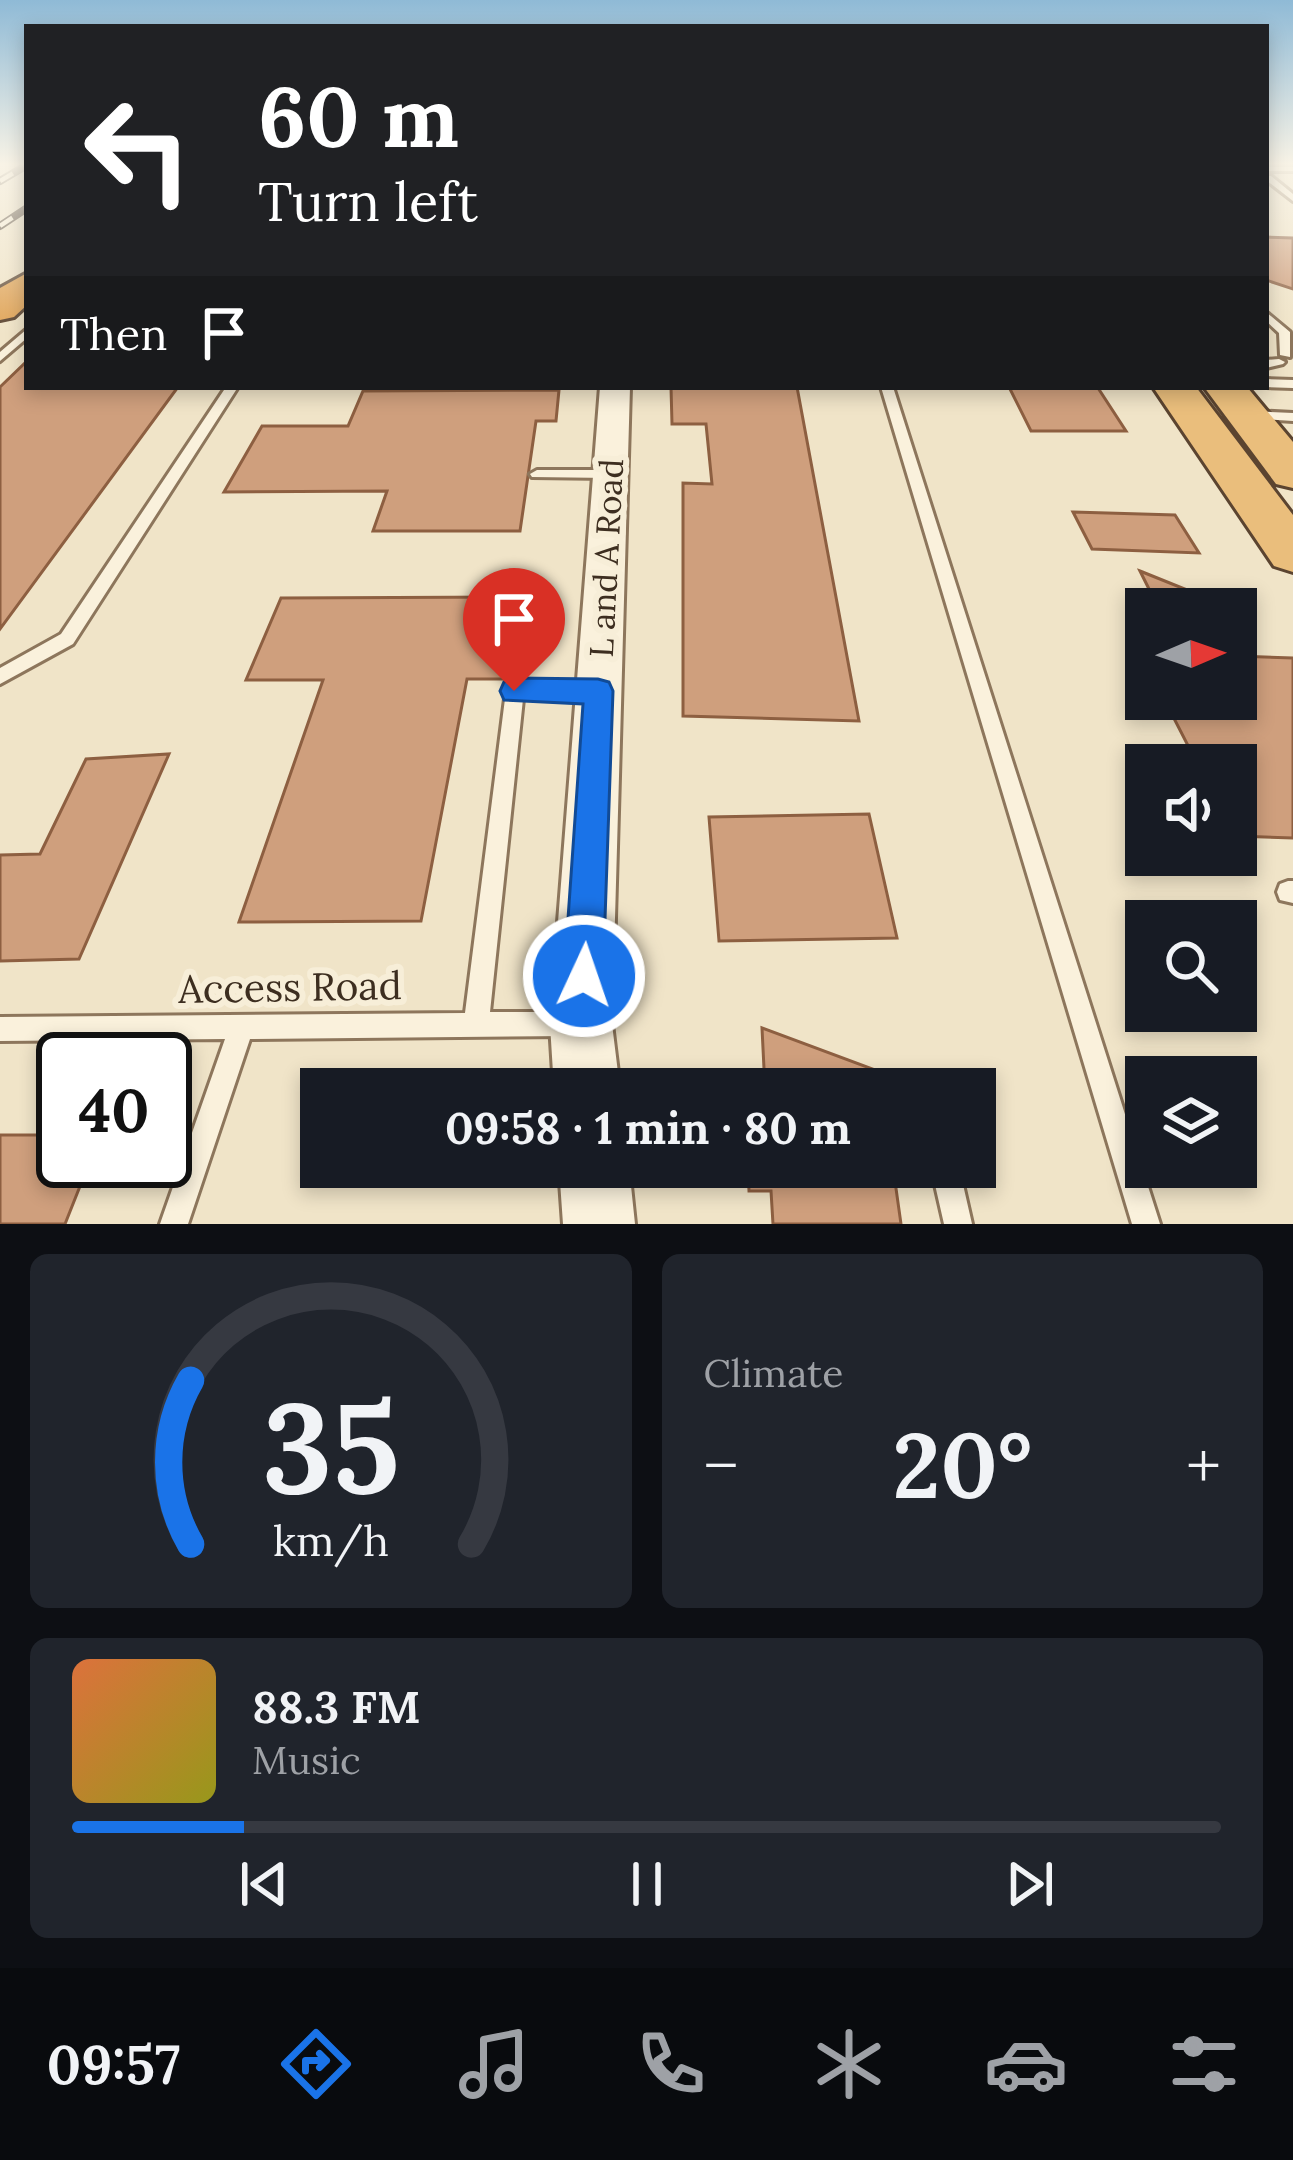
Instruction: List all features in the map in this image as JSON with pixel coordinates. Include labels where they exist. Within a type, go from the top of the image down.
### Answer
[{"type":"highway","points":[[0,276],[24,257]]},
{"type":"highway","points":[[0,308],[24,288]]},
{"type":"highway","points":[[1184,390],[1259,412],[1293,473]]},
{"type":"highway","points":[[1259,412],[1293,553]]},
{"type":"street","name":"L and A Road","points":[[585,1068],[581,1024],[615,390]]},
{"type":"street","points":[[596,1188],[599,1224]]},
{"type":"lane","points":[[1269,318],[1284,332],[1277,360]]},
{"type":"lane","points":[[0,358],[24,335]]},
{"type":"lane","points":[[1259,412],[1293,384]]},
{"type":"lane","points":[[0,677],[67,640],[230,390]]},
{"type":"lane","points":[[887,390],[1146,1224]]},
{"type":"lane","points":[[537,474],[610,474]]},
{"type":"lane","points":[[476,1025],[514,691],[598,691]]},
{"type":"lane","name":"Access Road","points":[[0,1029],[581,1024]]},
{"type":"lane","points":[[174,1224],[242,1027]]},
{"type":"lane","points":[[949,1188],[958,1224]]},
{"type":"building","points":[[1269,237],[1293,238],[1293,289],[1269,281]]},
{"type":"building","points":[[24,364],[24,390],[176,390],[0,629],[0,387]]},
{"type":"building","points":[[559,390],[556,421],[536,421],[520,531],[373,531],[387,491],[224,492],[262,426],[348,426],[363,391]]},
{"type":"building","points":[[671,390],[798,390],[859,721],[683,716],[683,483],[712,484],[706,424],[672,424]]},
{"type":"building","points":[[1010,390],[1099,390],[1126,431],[1031,431]]},
{"type":"building","points":[[1073,512],[1175,515],[1199,553],[1092,549]]},
{"type":"building","points":[[1140,571],[1182,588],[1148,588]]},
{"type":"building","points":[[530,597],[519,679],[467,679],[421,921],[239,922],[323,680],[246,680],[281,598]]},
{"type":"building","points":[[1257,657],[1293,658],[1293,838],[1257,837],[1257,744],[1187,744],[1175,720],[1257,720]]},
{"type":"building","points":[[169,754],[79,959],[0,961],[0,855],[40,854],[86,759]]},
{"type":"building","points":[[869,814],[897,938],[719,941],[709,817]]},
{"type":"building","points":[[762,1028],[870,1068],[764,1068]]},
{"type":"building","points":[[0,1135],[36,1135],[36,1188],[79,1188],[65,1224],[0,1224]]},
{"type":"building","points":[[896,1188],[901,1224],[773,1224],[771,1191],[749,1191]]},
{"type":"railway","points":[[0,226],[7,221]]},
{"type":"route","points":[[514,691],[598,691],[584,976]]}]
